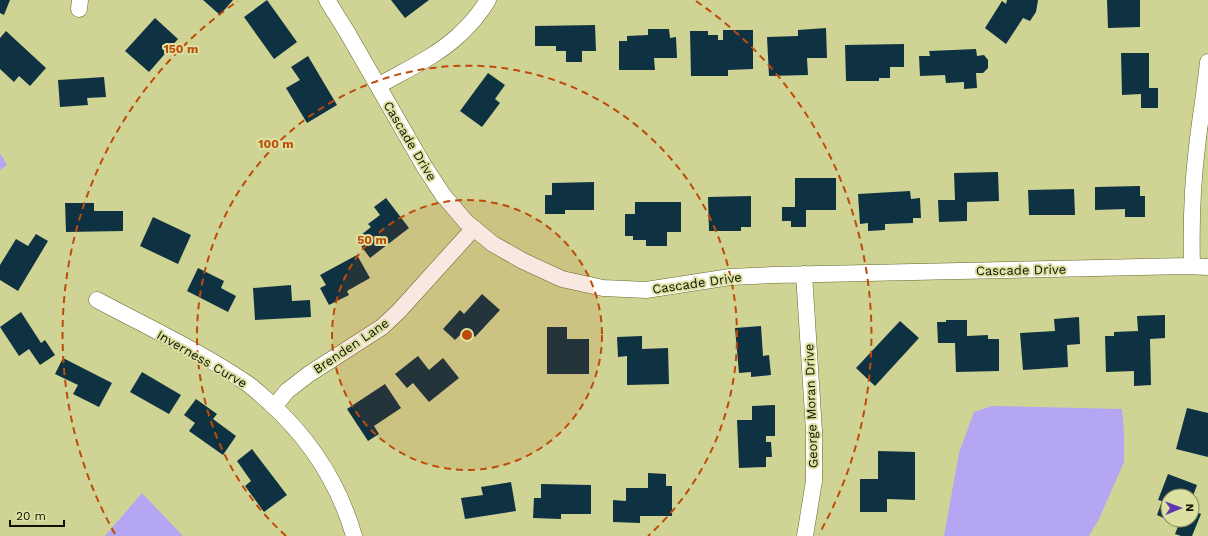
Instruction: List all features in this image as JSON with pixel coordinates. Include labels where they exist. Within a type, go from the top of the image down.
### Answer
[{"type":"street","name":"Cascade Drive","points":[[327,0],[424,166],[443,195],[466,222],[493,244],[523,262],[562,279],[603,288],[646,290],[730,278],[804,274],[1192,266],[1208,267]]},
{"type":"street","points":[[378,86],[436,52],[458,36],[477,16],[488,0]]},
{"type":"street","points":[[1192,266],[1191,229],[1193,188],[1208,62]]},
{"type":"street","name":"Brenden Lane","points":[[274,407],[287,391],[309,374],[382,328],[474,228]]},
{"type":"street","name":"George Moran Drive","points":[[804,274],[814,431],[814,481],[805,536]]},
{"type":"street","name":"Inverness Curve","points":[[97,300],[211,361],[249,385],[283,415],[312,449],[336,488],[354,536]]},
{"type":"shaded area","points":[[0,153],[7,165],[0,170]]},
{"type":"shaded area","points":[[992,406],[1122,409],[1124,462],[1099,519],[1089,536],[944,536],[959,453],[974,412]]},
{"type":"shaded area","points":[[142,493],[183,536],[105,536]]},
{"type":"building","points":[[0,0],[10,0],[4,15],[0,13]]},
{"type":"building","points":[[203,0],[233,0],[220,15]]},
{"type":"building","points":[[267,0],[297,42],[274,59],[244,17]]},
{"type":"building","points":[[391,0],[429,0],[405,18]]},
{"type":"building","points":[[1007,0],[1038,0],[1036,12],[1030,21],[1023,18],[1006,44],[985,28],[1002,1],[1006,4]]},
{"type":"building","points":[[1107,0],[1140,0],[1140,27],[1108,28]]},
{"type":"building","points":[[155,18],[178,39],[149,72],[125,51]]},
{"type":"building","points":[[595,25],[596,51],[582,51],[582,62],[566,62],[566,51],[556,51],[556,46],[535,46],[535,26]]},
{"type":"building","points":[[826,28],[827,58],[807,58],[808,75],[769,76],[767,37],[798,36],[798,30]]},
{"type":"building","points":[[648,29],[669,29],[670,38],[676,37],[677,58],[654,58],[655,70],[619,70],[619,41],[627,41],[627,36],[648,35]]},
{"type":"building","points":[[723,30],[753,30],[753,69],[728,70],[728,76],[691,76],[690,31],[708,31],[708,35],[718,35],[718,40],[723,40]]},
{"type":"building","points":[[6,31],[46,68],[30,86],[19,76],[14,82],[0,69],[0,38]]},
{"type":"building","points":[[904,44],[904,67],[890,67],[890,78],[879,78],[879,81],[846,81],[845,45]]},
{"type":"building","points":[[976,49],[977,56],[984,55],[988,60],[988,68],[983,73],[976,73],[977,88],[964,89],[964,82],[946,83],[945,75],[920,76],[919,56],[930,56],[929,51]]},
{"type":"building","points":[[1121,53],[1149,53],[1149,88],[1158,88],[1158,108],[1141,108],[1141,94],[1122,95]]},
{"type":"building","points":[[308,56],[337,105],[307,123],[286,88],[300,80],[291,67]]},
{"type":"building","points":[[488,73],[505,85],[495,99],[500,103],[482,127],[460,111]]},
{"type":"building","points":[[104,77],[106,97],[87,98],[88,105],[60,107],[58,80]]},
{"type":"building","points":[[998,172],[999,201],[967,202],[967,221],[939,222],[938,200],[955,200],[954,173]]},
{"type":"building","points":[[795,178],[836,178],[836,210],[806,210],[806,227],[791,227],[791,221],[782,221],[782,207],[795,207]]},
{"type":"building","points":[[594,182],[594,210],[565,210],[565,214],[545,214],[545,195],[552,195],[552,183]]},
{"type":"building","points":[[1140,186],[1140,196],[1145,196],[1145,217],[1125,217],[1125,209],[1095,210],[1095,187]]},
{"type":"building","points":[[1074,189],[1075,215],[1029,215],[1028,190]]},
{"type":"building","points":[[910,191],[911,199],[920,198],[921,218],[913,218],[913,223],[885,224],[885,230],[868,231],[868,223],[860,224],[858,194]]},
{"type":"building","points":[[751,196],[751,227],[741,227],[741,231],[709,231],[708,197]]},
{"type":"building","points":[[386,198],[409,228],[370,258],[356,239],[371,227],[368,224],[380,215],[374,207]]},
{"type":"building","points":[[635,202],[681,202],[681,232],[667,232],[667,246],[646,246],[646,240],[633,240],[633,236],[625,236],[625,214],[635,214]]},
{"type":"building","points":[[65,203],[94,203],[94,211],[123,211],[123,231],[66,232]]},
{"type":"building","points":[[153,217],[191,235],[178,264],[140,246]]},
{"type":"building","points":[[36,234],[48,241],[18,291],[0,280],[0,265],[16,239],[28,246]]},
{"type":"building","points":[[357,255],[370,278],[347,291],[349,295],[329,305],[320,288],[326,285],[320,275]]},
{"type":"building","points":[[198,268],[224,281],[221,288],[236,296],[228,312],[187,291]]},
{"type":"building","points":[[291,285],[292,301],[310,300],[311,317],[255,320],[253,288]]},
{"type":"building","points":[[482,294],[500,310],[475,337],[466,329],[455,340],[443,329],[460,310],[464,314]]},
{"type":"building","points":[[21,312],[41,343],[45,340],[55,355],[40,365],[29,349],[19,356],[0,327]]},
{"type":"building","points":[[1165,315],[1165,338],[1150,339],[1151,385],[1134,386],[1134,371],[1106,372],[1105,336],[1114,336],[1114,332],[1138,331],[1137,316]]},
{"type":"building","points":[[1079,317],[1080,344],[1067,345],[1068,367],[1023,370],[1020,333],[1055,331],[1054,319]]},
{"type":"building","points":[[946,320],[967,320],[967,336],[988,335],[988,339],[999,339],[999,371],[956,372],[955,343],[938,343],[937,322],[946,322]]},
{"type":"building","points":[[900,321],[919,338],[875,386],[856,368]]},
{"type":"building","points":[[761,326],[763,356],[769,355],[771,375],[751,377],[751,372],[739,373],[735,328]]},
{"type":"building","points":[[547,327],[567,327],[567,339],[589,339],[589,374],[547,374]]},
{"type":"building","points":[[642,336],[642,349],[668,348],[669,384],[627,385],[627,356],[618,357],[617,337]]},
{"type":"building","points":[[418,356],[429,370],[443,358],[459,378],[429,402],[413,383],[407,388],[395,374]]},
{"type":"building","points":[[63,358],[112,383],[99,407],[73,394],[78,385],[55,374]]},
{"type":"building","points":[[142,372],[181,395],[169,414],[130,392]]},
{"type":"building","points":[[385,384],[401,408],[374,426],[379,434],[368,441],[347,409]]},
{"type":"building","points":[[196,399],[217,414],[213,419],[236,436],[223,455],[189,431],[195,423],[184,415]]},
{"type":"building","points":[[775,405],[775,436],[766,436],[766,442],[771,442],[772,457],[766,457],[766,467],[739,468],[737,420],[752,420],[752,406]]},
{"type":"building","points":[[1187,408],[1208,413],[1208,457],[1176,449]]},
{"type":"building","points":[[252,449],[287,495],[264,512],[245,486],[251,481],[237,461]]},
{"type":"building","points":[[878,451],[915,452],[915,500],[887,499],[887,512],[860,512],[860,479],[878,479]]},
{"type":"building","points":[[648,473],[666,474],[666,486],[672,486],[672,516],[640,516],[640,523],[613,522],[613,500],[626,501],[626,488],[648,488]]},
{"type":"building","points":[[1168,474],[1197,485],[1196,488],[1163,488]]},
{"type":"building","points":[[511,482],[516,511],[465,519],[461,498],[483,495],[481,487]]},
{"type":"building","points":[[541,484],[591,485],[591,514],[561,514],[561,519],[533,518],[534,498],[541,498]]},
{"type":"building","points":[[1160,507],[1160,516],[1157,515]]},
{"type":"building","points":[[1177,528],[1195,528],[1192,536],[1181,536],[1175,534]]}]
